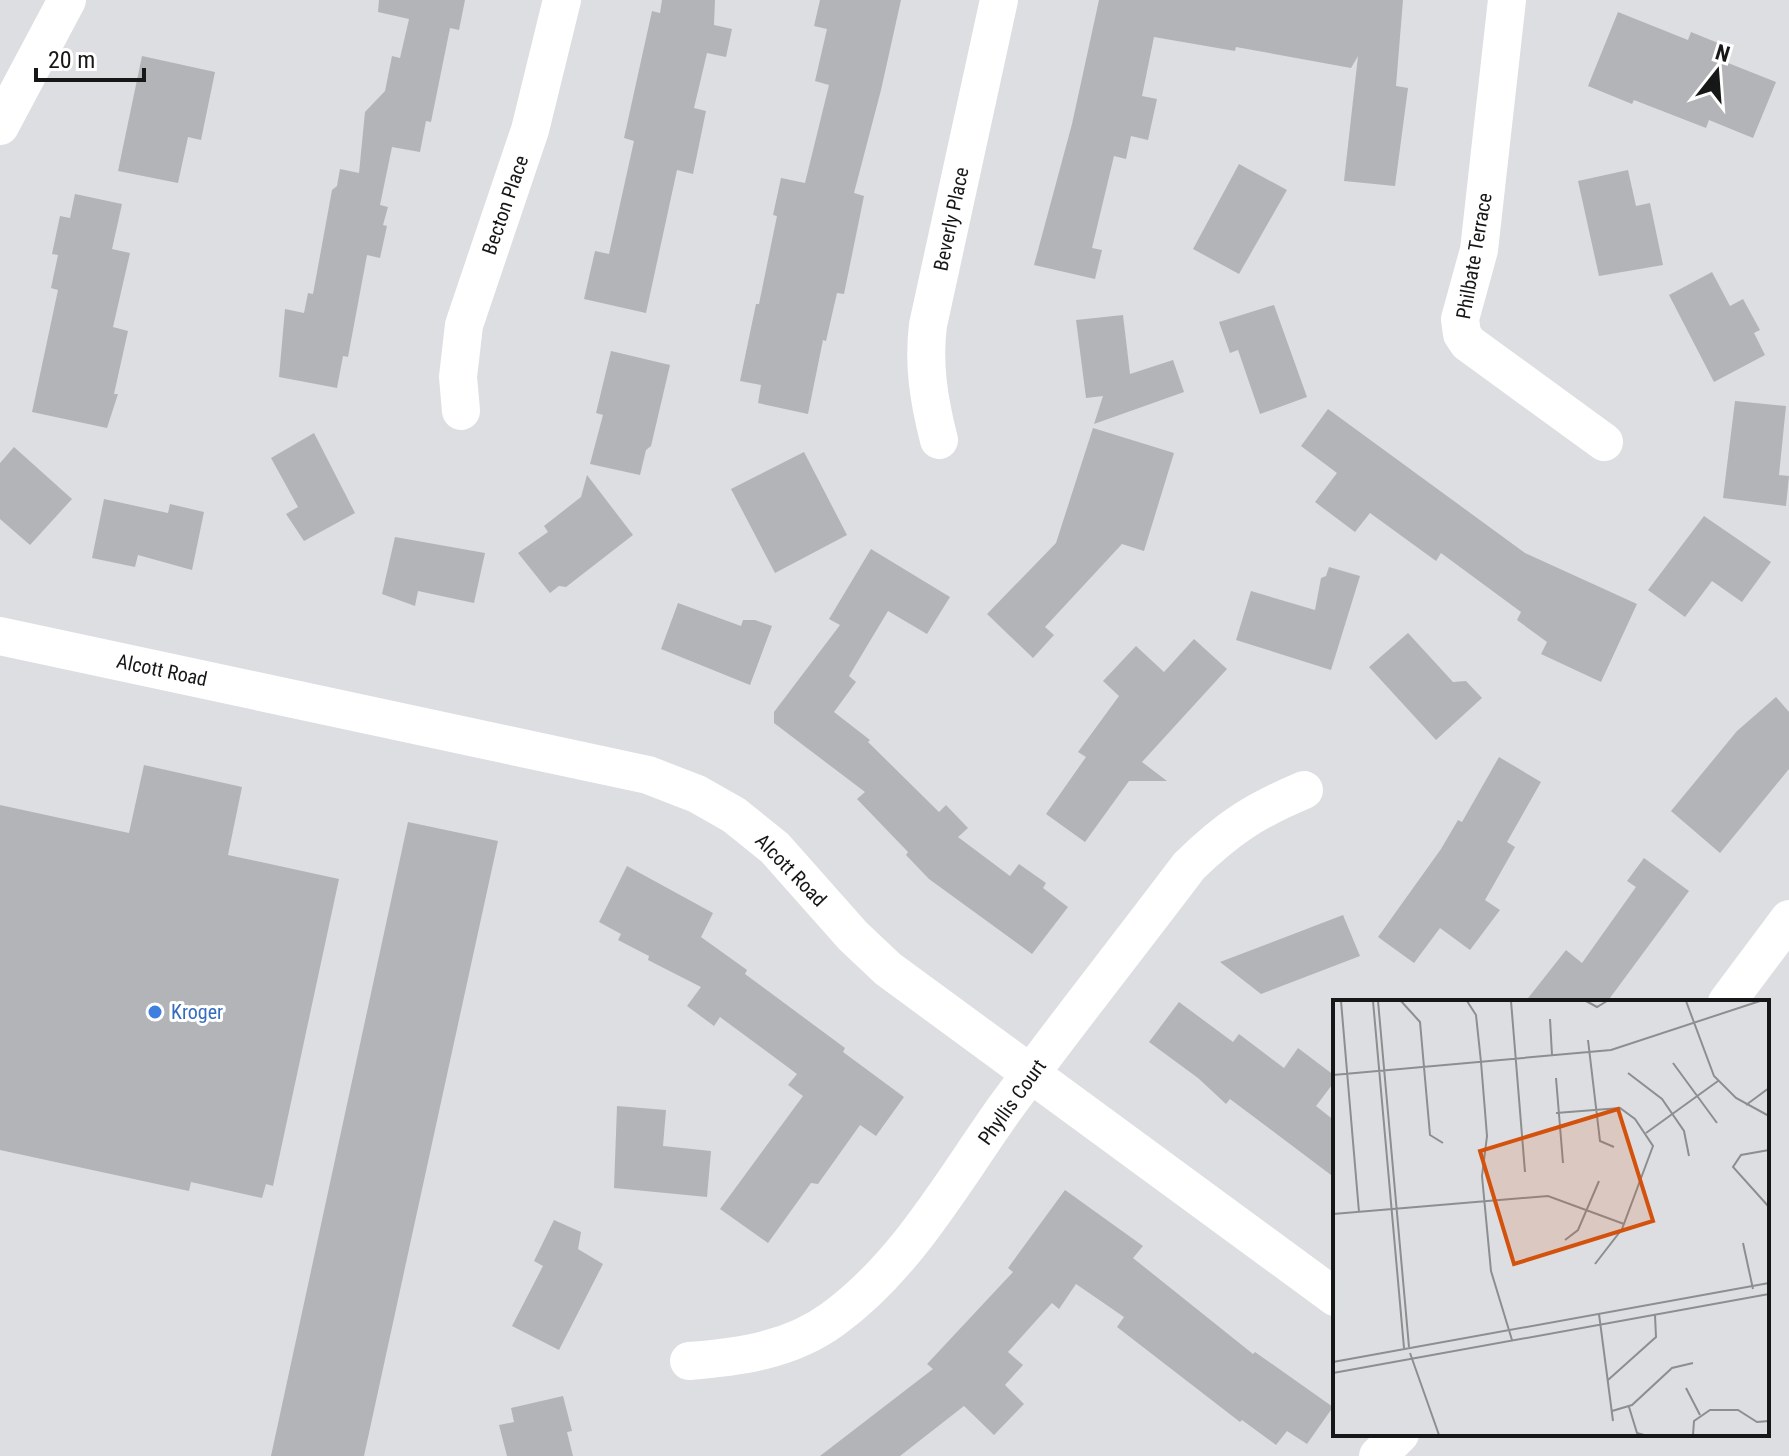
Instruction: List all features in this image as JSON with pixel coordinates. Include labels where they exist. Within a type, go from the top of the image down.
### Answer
[{"type":"street","points":[[0,126],[67,0]]},
{"type":"street","name":"Becton Place","points":[[461,411],[458,377],[464,325],[530,130],[562,0]]},
{"type":"street","name":"Beverly Place","points":[[939,440],[928,397],[928,325],[999,0]]},
{"type":"street","name":"Philbate Terrace","points":[[1507,0],[1479,250],[1460,319],[1462,334],[1468,343],[1604,442]]},
{"type":"street","name":"Alcott Road","points":[[0,636],[648,775],[697,794],[734,815],[775,848],[853,936],[888,969],[1333,1296]]},
{"type":"street","name":"Phyllis Court","points":[[689,1361],[745,1356],[790,1342],[831,1320],[874,1285],[944,1199],[1032,1073],[1189,866],[1236,825],[1262,808],[1304,790]]},
{"type":"street","points":[[1728,1000],[1789,919]]},
{"type":"street","points":[[1378,1456],[1398,1436]]},
{"type":"building","points":[[379,0],[465,0],[459,30],[450,28],[431,122],[426,121],[420,152],[392,147],[380,205],[388,207],[380,258],[367,255],[348,357],[343,356],[337,388],[279,377],[285,309],[304,313],[308,293],[313,294],[332,190],[337,186],[340,169],[359,173],[365,112],[385,91],[392,56],[400,58],[409,19],[378,12]]},
{"type":"building","points":[[662,0],[715,0],[714,25],[732,29],[726,57],[707,53],[694,108],[706,111],[693,174],[677,170],[646,313],[584,299],[595,251],[609,254],[634,141],[624,138],[652,11],[660,13]]},
{"type":"building","points":[[820,0],[901,0],[854,193],[864,196],[844,294],[837,293],[826,341],[823,340],[808,414],[758,403],[761,385],[740,381],[777,216],[773,215],[781,178],[805,183],[829,85],[815,81],[827,29],[814,26]]},
{"type":"building","points":[[1099,0],[1403,0],[1396,86],[1408,88],[1395,186],[1344,181],[1358,56],[1351,68],[1236,47],[1235,51],[1154,37],[1142,96],[1157,99],[1148,140],[1131,136],[1126,159],[1114,156],[1092,248],[1102,250],[1095,279],[1034,265],[1072,124]]},
{"type":"building","points":[[1618,12],[1688,40],[1691,32],[1718,43],[1713,57],[1776,82],[1753,138],[1709,120],[1706,128],[1588,86]]},
{"type":"building","points":[[142,56],[215,72],[201,140],[188,137],[178,183],[118,171]]},
{"type":"building","points":[[1239,164],[1287,190],[1239,274],[1193,249]]},
{"type":"building","points":[[1628,170],[1636,206],[1650,203],[1663,265],[1599,276],[1578,181]]},
{"type":"building","points":[[75,194],[122,204],[112,249],[130,253],[113,327],[128,331],[114,394],[118,394],[107,428],[32,412],[58,290],[51,288],[58,255],[52,254],[60,216],[70,218]]},
{"type":"building","points":[[1712,272],[1730,306],[1743,299],[1760,330],[1754,333],[1765,355],[1714,382],[1669,295]]},
{"type":"building","points":[[1274,305],[1307,397],[1260,414],[1238,350],[1230,353],[1219,322]]},
{"type":"building","points":[[1123,315],[1130,374],[1173,360],[1184,392],[1094,424],[1103,396],[1086,398],[1076,320]]},
{"type":"building","points":[[611,351],[670,365],[651,446],[646,450],[640,475],[590,464],[603,415],[596,413]]},
{"type":"building","points":[[1735,401],[1786,406],[1779,475],[1789,476],[1786,506],[1723,498]]},
{"type":"building","points":[[1328,409],[1525,553],[1637,604],[1601,682],[1541,654],[1547,642],[1517,620],[1521,612],[1441,553],[1436,561],[1370,513],[1355,532],[1315,502],[1337,473],[1301,446]]},
{"type":"building","points":[[1093,428],[1174,453],[1144,551],[1122,544],[1045,627],[1054,635],[1033,658],[987,614],[1056,543]]},
{"type":"building","points":[[314,433],[355,513],[304,541],[286,514],[298,507],[271,458]]},
{"type":"building","points":[[14,447],[72,499],[30,545],[0,519],[0,463]]},
{"type":"building","points":[[804,452],[847,535],[775,573],[731,489]]},
{"type":"building","points":[[587,475],[633,535],[566,587],[559,586],[550,593],[518,553],[548,532],[544,526],[581,497]]},
{"type":"building","points":[[104,499],[168,513],[170,504],[204,512],[192,570],[138,555],[135,567],[92,558]]},
{"type":"building","points":[[1704,516],[1771,562],[1742,602],[1712,581],[1685,617],[1648,590]]},
{"type":"building","points":[[395,537],[485,553],[474,603],[418,591],[415,606],[382,594]]},
{"type":"building","points":[[871,549],[950,597],[927,634],[888,611],[849,676],[856,682],[834,712],[870,740],[868,742],[939,812],[946,805],[968,828],[958,837],[1010,876],[1019,864],[1046,883],[1043,888],[1068,907],[1032,954],[929,879],[906,855],[908,852],[857,799],[865,792],[774,723],[774,712],[840,625],[829,619]]},
{"type":"building","points":[[1329,567],[1360,576],[1331,670],[1236,640],[1251,591],[1315,610],[1321,578],[1326,576]]},
{"type":"building","points":[[678,603],[741,626],[743,620],[755,620],[772,626],[750,685],[661,649]]},
{"type":"building","points":[[1408,633],[1453,682],[1466,681],[1482,698],[1436,740],[1369,667]]},
{"type":"building","points":[[1194,639],[1227,669],[1142,762],[1167,781],[1129,781],[1085,842],[1046,814],[1086,757],[1078,752],[1119,696],[1103,681],[1136,646],[1164,672]]},
{"type":"building","points":[[1776,697],[1789,712],[1789,769],[1720,853],[1671,811],[1737,731]]},
{"type":"building","points":[[1499,757],[1541,782],[1507,842],[1515,847],[1485,900],[1500,910],[1470,950],[1440,928],[1414,963],[1378,937],[1458,820],[1462,822]]},
{"type":"building","name":"Kroger","points":[[144,765],[242,787],[228,855],[339,879],[273,1186],[266,1184],[262,1198],[191,1182],[189,1191],[0,1150],[0,805],[129,833]]},
{"type":"building","points":[[408,822],[498,841],[364,1456],[271,1456]]},
{"type":"building","points":[[1644,858],[1689,891],[1608,1000],[1527,1000],[1566,950],[1582,963],[1636,887],[1627,881]]},
{"type":"building","points":[[627,866],[713,913],[701,937],[747,970],[745,974],[845,1048],[843,1052],[904,1097],[876,1136],[860,1125],[818,1184],[811,1183],[768,1243],[720,1209],[803,1096],[788,1085],[797,1074],[720,1017],[714,1026],[687,1006],[701,987],[648,960],[649,956],[618,940],[621,934],[599,922]]},
{"type":"building","points":[[1343,915],[1360,956],[1261,994],[1220,962]]},
{"type":"building","points":[[1179,1002],[1233,1042],[1239,1034],[1284,1068],[1298,1048],[1333,1074],[1333,1084],[1316,1106],[1333,1119],[1333,1176],[1230,1099],[1226,1104],[1198,1078],[1149,1042]]},
{"type":"building","points":[[617,1106],[666,1110],[663,1146],[711,1151],[707,1197],[614,1188]]},
{"type":"building","points":[[1065,1190],[1143,1246],[1133,1258],[1253,1354],[1255,1352],[1333,1407],[1307,1444],[1287,1431],[1276,1445],[1242,1420],[1240,1422],[1117,1327],[1124,1317],[1076,1284],[1059,1309],[1052,1303],[1008,1352],[1023,1365],[1005,1385],[1024,1404],[994,1435],[964,1406],[900,1456],[820,1456],[933,1369],[927,1364],[1013,1272],[1008,1268]]},
{"type":"building","points":[[554,1220],[581,1232],[578,1249],[603,1264],[559,1350],[512,1326],[543,1266],[534,1261]]},
{"type":"building","points":[[563,1396],[572,1431],[567,1432],[573,1456],[507,1456],[499,1425],[514,1422],[511,1408]]},
{"type":"place","name":"Kroger","points":[[155,1012]]}]
